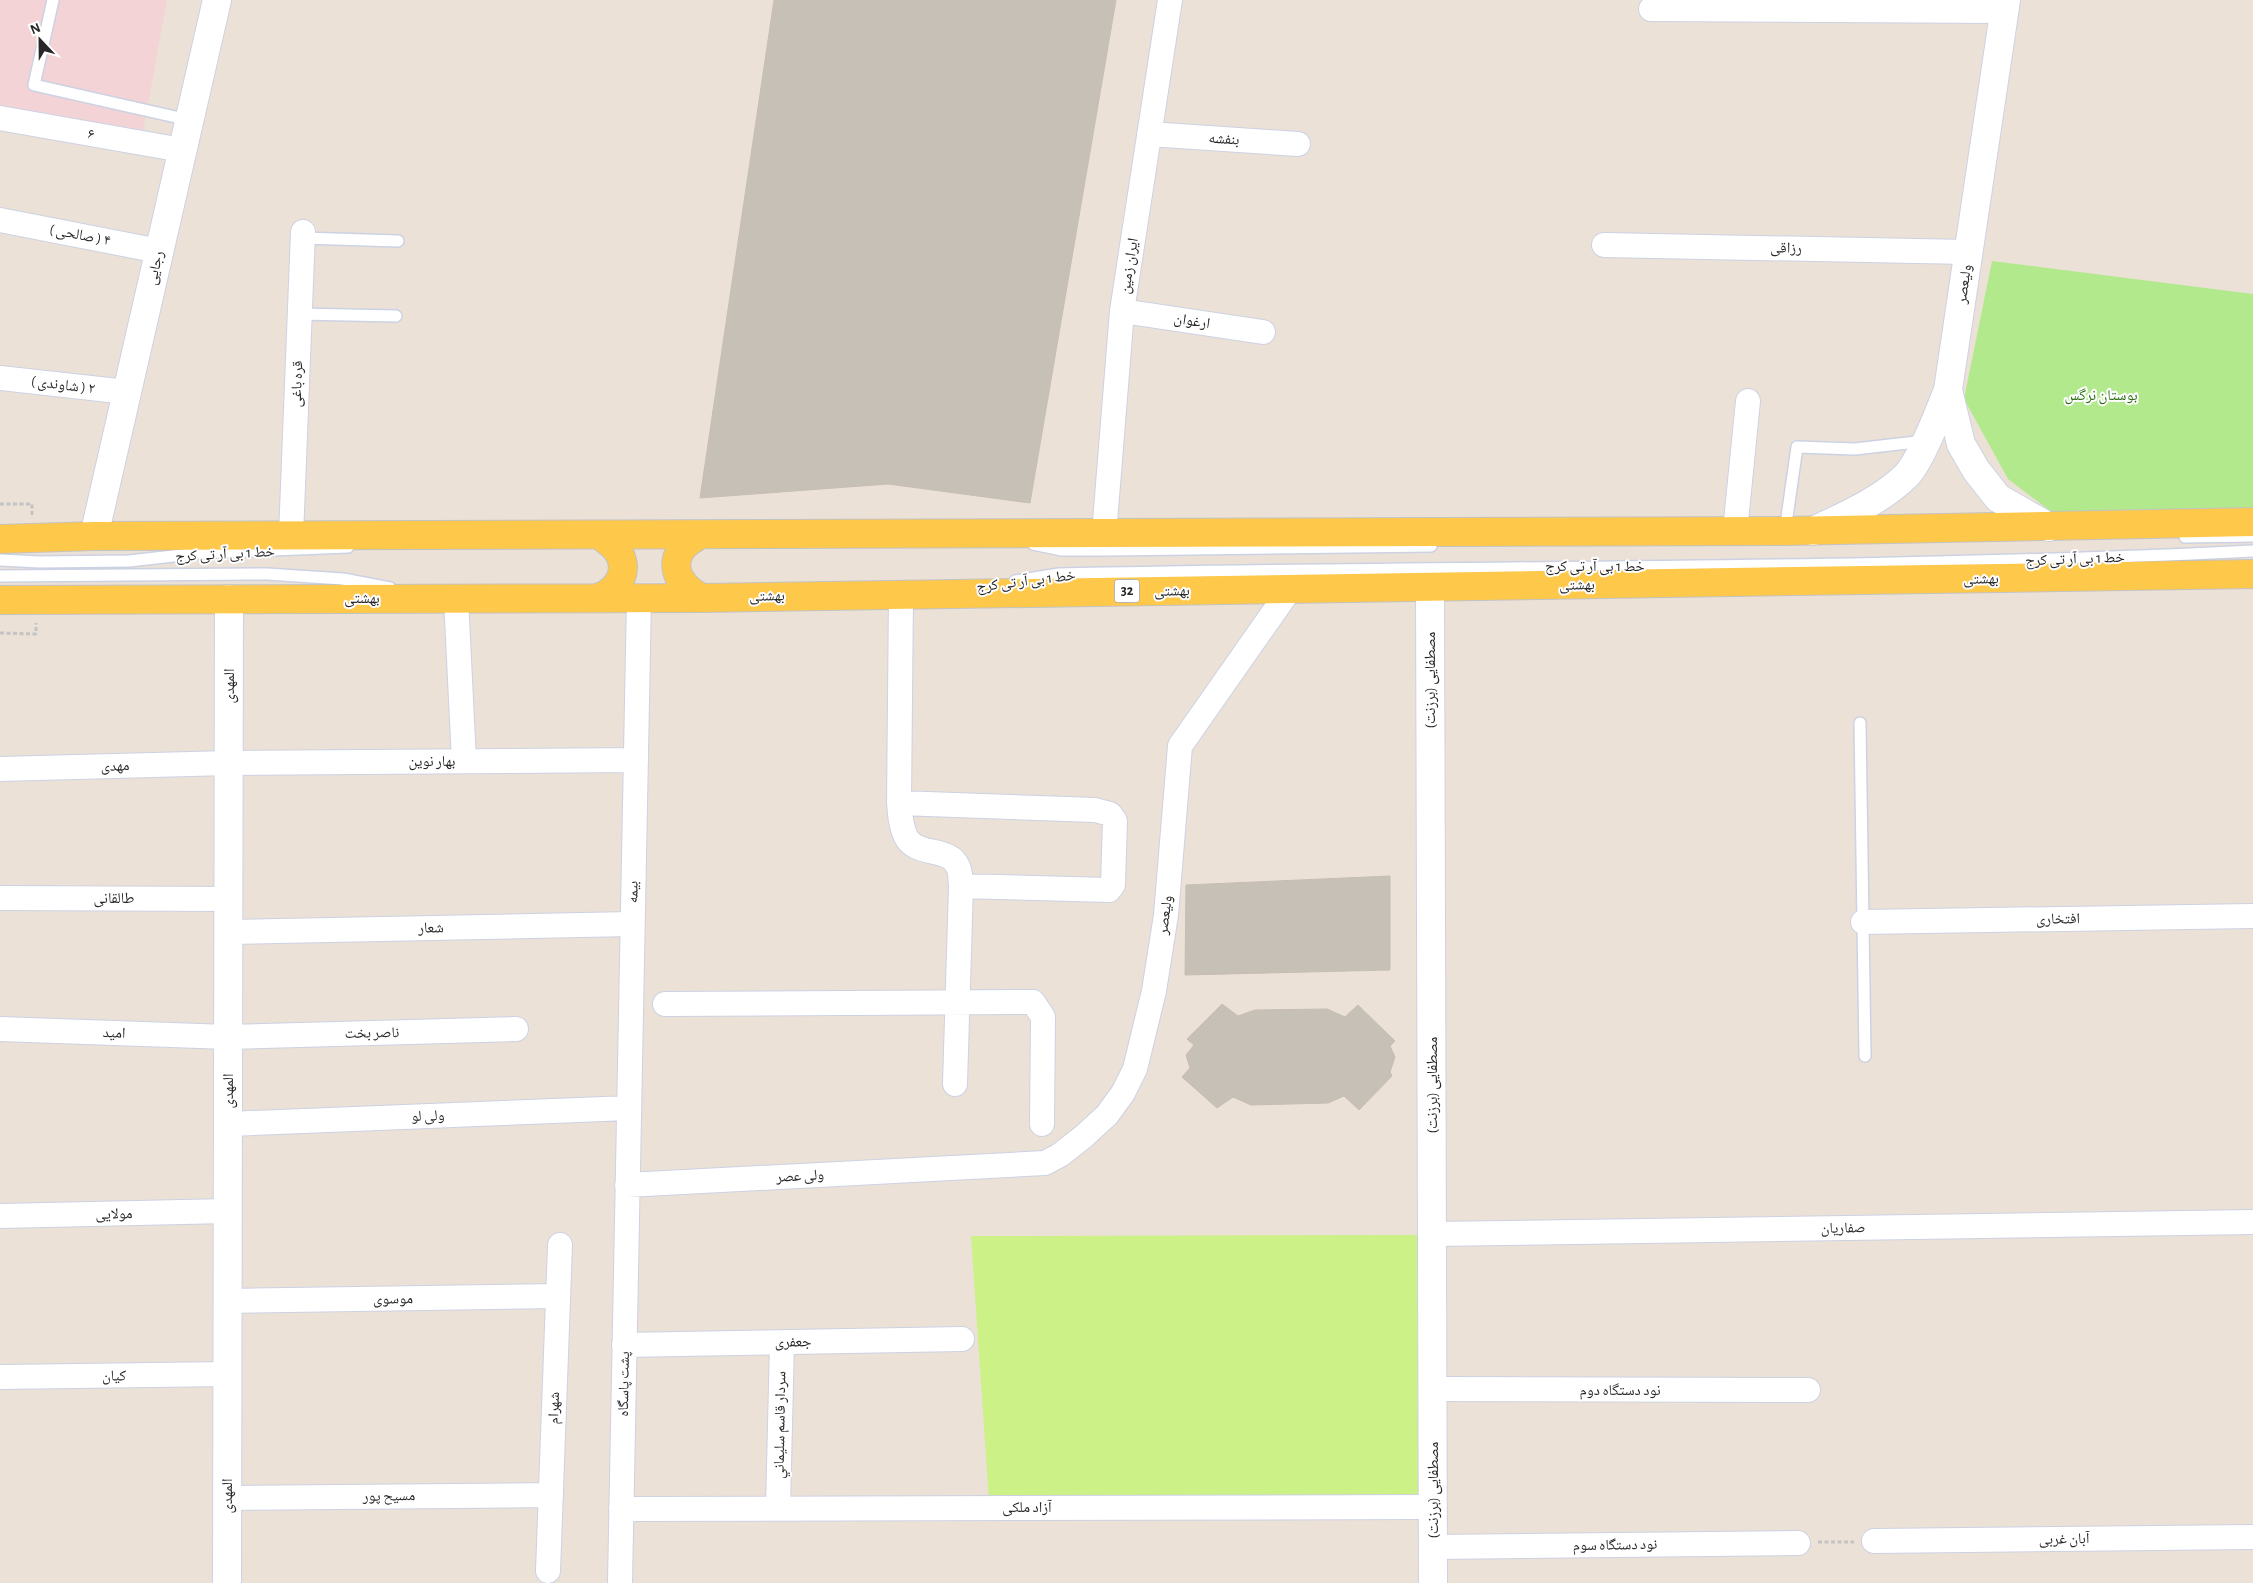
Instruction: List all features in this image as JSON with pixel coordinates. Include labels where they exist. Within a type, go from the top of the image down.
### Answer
[{"type":"main road","points":[[0,539],[94,536],[990,534],[1727,537],[1785,531],[2050,535],[2253,522]]},
{"type":"main road","points":[[596,598],[613,590],[622,574],[623,565],[616,548],[601,536]]},
{"type":"main road","points":[[698,536],[683,546],[676,564],[682,582],[688,589],[702,598]]},
{"type":"main road","name":"بهشتی","points":[[0,600],[702,598],[2253,574]]},
{"type":"street","name":"رجایی","points":[[94,536],[217,0]]},
{"type":"street","name":"ایران زمین","points":[[1104,534],[1122,311],[1170,0]]},
{"type":"street","points":[[1651,10],[2005,6]]},
{"type":"street","name":"ولیعصر","points":[[2005,6],[1948,390],[1961,444],[1976,470],[1998,498],[2050,535]]},
{"type":"street","name":"۶","points":[[0,118],[182,150]]},
{"type":"street","name":"بنفشه","points":[[1149,134],[1298,144]]},
{"type":"street","name":"( صالحی ) ۴","points":[[0,220],[159,251]]},
{"type":"street","name":"قره باغی","points":[[291,536],[303,235]]},
{"type":"street","name":"رزاقی","points":[[1604,245],[1968,252]]},
{"type":"street","name":"ارغوان","points":[[1122,311],[1263,332]]},
{"type":"street","name":"( شاوندی ) ۲","points":[[0,378],[127,392]]},
{"type":"street","points":[[1814,531],[1867,505],[1906,475],[1927,441],[1948,390]]},
{"type":"street","points":[[1727,537],[1748,400]]},
{"type":"street","name":"مصطفایی (برزنت)","points":[[1430,588],[1433,1583]]},
{"type":"street","name":"ولیعصر","points":[[973,1168],[1046,1163],[1060,1155],[1083,1137],[1107,1115],[1123,1093],[1135,1069],[1154,991],[1166,915],[1180,746],[1290,589]]},
{"type":"street","points":[[901,594],[899,803],[902,825],[907,839],[915,846],[952,857],[959,867],[961,886],[955,1084]]},
{"type":"street","points":[[446,598],[464,761]]},
{"type":"street","name":"بیمه","points":[[628,1185],[639,598]]},
{"type":"street","name":"المهدی","points":[[227,1583],[229,599]]},
{"type":"street","name":"بهار نوین","points":[[229,763],[636,760]]},
{"type":"street","name":"مهدی","points":[[0,769],[229,763]]},
{"type":"street","points":[[899,803],[1096,810],[1110,814],[1114,821],[1113,884],[1109,890],[961,886]]},
{"type":"street","name":"طالقانی","points":[[0,898],[229,899]]},
{"type":"street","name":"افتخاری","points":[[1863,922],[2253,916]]},
{"type":"street","name":"شعار","points":[[229,932],[632,924]]},
{"type":"street","points":[[665,1004],[1033,1002],[1043,1017],[1042,1124]]},
{"type":"street","name":"امید","points":[[0,1029],[228,1037]]},
{"type":"street","name":"ناصر بخت","points":[[228,1037],[516,1030]]},
{"type":"street","name":"ولی لو","points":[[228,1124],[629,1108]]},
{"type":"street","name":"ولی عصر","points":[[628,1185],[973,1168]]},
{"type":"street","name":"پشت پاسگاه","points":[[620,1583],[628,1185]]},
{"type":"street","name":"مولایی","points":[[0,1216],[228,1211]]},
{"type":"street","name":"صفاریان","points":[[1433,1234],[2253,1222]]},
{"type":"street","name":"شهرام","points":[[548,1571],[560,1245]]},
{"type":"street","name":"موسوی","points":[[228,1301],[558,1296]]},
{"type":"street","name":"جعفری","points":[[624,1345],[962,1340]]},
{"type":"street","name":"سردار قاسم سليماني","points":[[778,1508],[782,1343]]},
{"type":"street","name":"کیان","points":[[0,1377],[228,1374]]},
{"type":"street","name":"نود دستگاه دوم","points":[[1433,1390],[1808,1390]]},
{"type":"street","name":"مسیح پور","points":[[227,1498],[551,1495]]},
{"type":"street","name":"آزاد ملکی","points":[[621,1509],[1432,1507]]},
{"type":"street","name":"آبان غربی","points":[[1874,1541],[2253,1537]]},
{"type":"street","name":"نود دستگاه سوم","points":[[1433,1547],[1798,1543]]},
{"type":"lane","points":[[53,0],[34,85],[189,120]]},
{"type":"lane","points":[[303,235],[398,241]]},
{"type":"lane","points":[[300,314],[396,316]]},
{"type":"lane","points":[[1785,531],[1797,447],[1854,449],[1927,441]]},
{"type":"lane","name":"خط 1 بی آر تی کرج","points":[[990,534],[1062,550],[1442,546]]},
{"type":"lane","name":"خط 1 بی آر تی کرج","points":[[0,560],[40,562],[129,561],[200,553],[328,550],[449,536]]},
{"type":"lane","points":[[2172,537],[2253,536]]},
{"type":"lane","points":[[1727,537],[1846,542]]},
{"type":"lane","name":"خط 1 بی آر تی کرج","points":[[939,594],[1059,574],[1380,568],[2018,562],[2253,551]]},
{"type":"lane","name":"خط 1 بی آر تی کرج","points":[[0,576],[267,574],[343,579],[446,598]]},
{"type":"lane","points":[[1860,723],[1864,1056]]},
{"type":"path","points":[[0,504],[32,504]]},
{"type":"path","points":[[0,633],[36,634]]},
{"type":"path","points":[[1798,1543],[1874,1541]]},
{"type":"shaded area","points":[[0,0],[167,0],[143,131],[0,105]]},
{"type":"green space","name":"بوستان نرگس","points":[[1992,261],[2253,294],[2253,510],[2057,516],[2008,479],[1964,399]]},
{"type":"green space","points":[[1426,1235],[1426,1501],[990,1515],[971,1236]]},
{"type":"building","points":[[774,0],[1116,0],[1030,503],[888,484],[700,498]]},
{"type":"building","points":[[1390,876],[1390,970],[1185,975],[1186,885]]},
{"type":"building","points":[[1222,1004],[1238,1016],[1255,1010],[1327,1009],[1345,1017],[1358,1005],[1395,1041],[1390,1046],[1395,1057],[1390,1072],[1392,1076],[1359,1110],[1344,1096],[1328,1103],[1251,1105],[1233,1097],[1217,1108],[1182,1077],[1190,1068],[1186,1055],[1194,1045],[1187,1039]]}]
